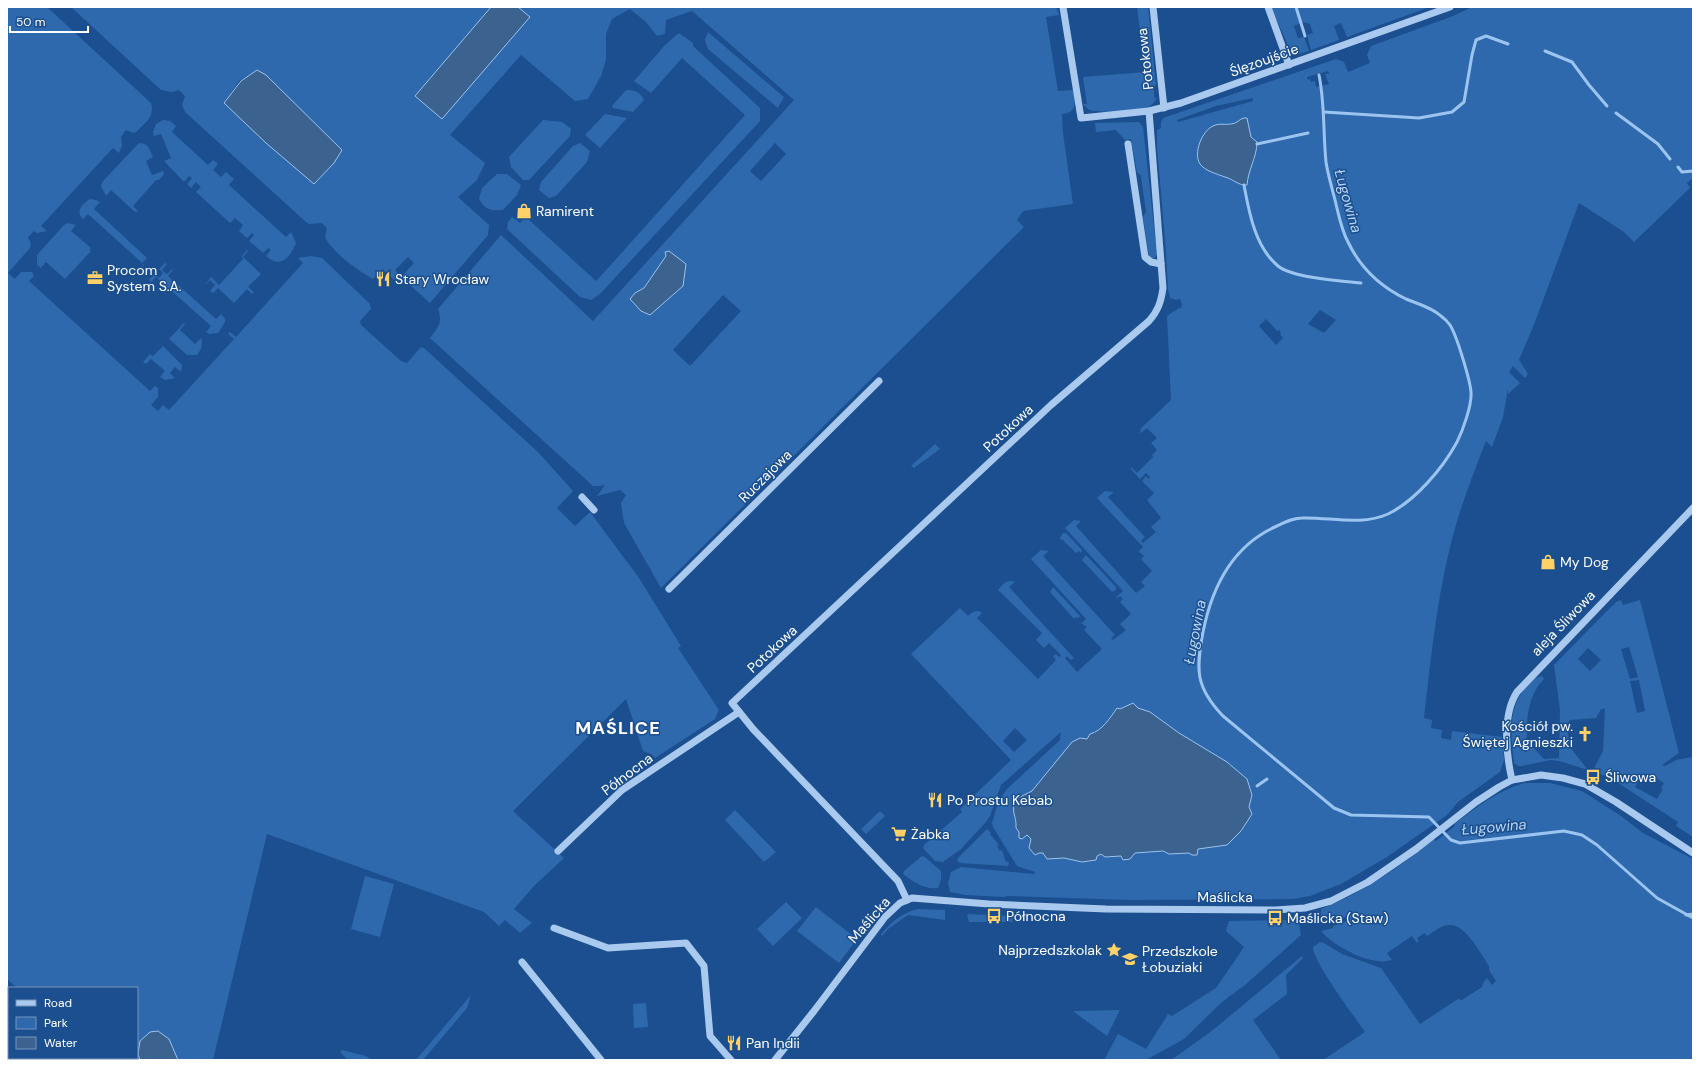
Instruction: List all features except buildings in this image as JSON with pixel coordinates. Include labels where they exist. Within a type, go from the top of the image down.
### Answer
[{"type":"street","name":"Ślęzoujście","points":[[1063,7],[1081,118],[1164,108],[1450,7]]},
{"type":"street","name":"Potokowa","points":[[1153,7],[1164,108]]},
{"type":"street","points":[[1268,7],[1289,65]]},
{"type":"street","name":"Potokowa","points":[[739,712],[732,703],[1051,405],[1149,321],[1157,312],[1161,302],[1163,288],[1149,111]]},
{"type":"street","points":[[1128,144],[1145,257],[1146,260],[1161,264]]},
{"type":"street","name":"Ruczajowa","points":[[669,589],[879,381]]},
{"type":"street","points":[[582,497],[594,510]]},
{"type":"street","name":"aleja Śliwowa","points":[[1512,780],[1509,764],[1507,720],[1511,703],[1517,692],[1693,508]]},
{"type":"street","points":[[739,712],[898,881],[907,900]]},
{"type":"street","name":"Północna","points":[[558,851],[626,788],[739,712]]},
{"type":"street","name":"Maślicka","points":[[775,1060],[814,1012],[885,917],[895,906],[907,900],[922,898],[992,905],[1106,909],[1260,910],[1305,908],[1331,901],[1358,888],[1399,862],[1487,794],[1512,780],[1541,775],[1563,778],[1585,784],[1616,802],[1693,853]]},
{"type":"street","points":[[554,928],[608,948],[686,943],[704,966],[710,1036],[731,1060]]},
{"type":"street","points":[[522,962],[601,1060]]},
{"type":"green space","points":[[7,7],[47,7],[151,103],[152,112],[146,123],[136,132],[133,133],[126,130],[121,137],[122,145],[119,153],[113,148],[41,226],[47,231],[37,233],[34,231],[28,237],[31,244],[30,248],[8,273],[15,279],[21,272],[32,272],[34,276],[29,281],[150,391],[155,386],[158,388],[158,397],[151,405],[158,411],[163,405],[169,410],[234,339],[228,334],[230,332],[236,337],[303,263],[298,258],[311,256],[322,258],[370,304],[371,309],[360,321],[361,325],[401,361],[407,363],[421,347],[424,348],[538,452],[573,491],[557,508],[575,526],[590,512],[639,578],[681,646],[678,648],[719,710],[715,719],[655,758],[651,754],[643,751],[626,699],[513,811],[564,858],[534,886],[514,909],[532,923],[520,933],[505,920],[499,926],[484,912],[267,834],[213,1060],[178,1060],[169,1039],[139,1046],[140,1060],[79,1060],[78,1059],[138,1059],[138,987],[16,987],[7,979]]},
{"type":"green space","points":[[71,7],[491,7],[415,96],[529,17],[518,7],[1056,7],[1059,15],[1046,17],[1058,91],[1073,90],[1075,103],[1071,111],[1062,114],[1063,133],[1073,204],[1023,211],[1017,220],[1024,227],[661,588],[624,523],[621,503],[626,495],[620,490],[597,496],[605,485],[593,486],[430,338],[439,325],[440,318],[438,309],[501,235],[593,321],[794,100],[692,11],[666,20],[665,34],[657,36],[646,22],[630,9],[612,19],[606,34],[606,60],[601,76],[588,99],[575,101],[521,55],[450,135],[485,163],[477,180],[458,197],[489,225],[488,235],[430,303],[401,277],[414,263],[408,257],[395,270],[399,275],[394,280],[382,269],[373,279],[360,271],[339,255],[329,243],[325,237],[327,228],[322,223],[309,224],[306,222],[185,112],[182,105],[185,96],[179,90],[172,92],[161,90]],"holes":[[[257,70],[342,150],[334,163],[314,184],[224,103],[239,81]],[[775,143],[786,154],[761,181],[750,171]],[[665,252],[683,286],[635,293],[644,288],[666,256]],[[723,295],[741,311],[690,366],[673,350]]]},
{"type":"green space","points":[[1137,7],[1148,7],[1156,85],[1154,86],[1154,98],[1157,97],[1150,106],[1142,109],[1127,111],[1089,110],[1083,104],[1087,104],[1083,77],[1145,72]]},
{"type":"green space","points":[[1271,7],[1430,7],[1347,37],[1341,23],[1334,26],[1339,40],[1311,50],[1307,35],[1313,33],[1310,24],[1303,22],[1294,26],[1298,38],[1304,37],[1309,51],[1298,54],[1290,50]]},
{"type":"green space","points":[[1472,7],[1693,7],[1693,178],[1687,183],[1690,188],[1634,242],[1624,232],[1579,203],[1535,322],[1519,360],[1528,374],[1525,378],[1513,366],[1509,372],[1520,383],[1508,394],[1508,389],[1503,417],[1492,447],[1486,441],[1464,499],[1451,543],[1436,618],[1424,718],[1432,720],[1431,728],[1442,730],[1441,738],[1451,740],[1452,731],[1502,737],[1504,760],[1500,772],[1458,802],[1447,815],[1387,857],[1341,884],[1310,896],[1293,899],[1130,900],[1003,897],[965,895],[950,892],[948,883],[951,872],[961,867],[1034,874],[1035,872],[1017,866],[992,823],[999,800],[1007,789],[1060,740],[1061,732],[1001,785],[990,816],[961,849],[943,862],[935,861],[923,848],[924,845],[962,812],[960,809],[1011,760],[911,654],[960,608],[968,616],[973,612],[978,611],[982,613],[977,618],[1038,679],[1056,660],[1053,656],[1056,654],[1059,657],[1061,655],[1049,643],[1044,648],[1036,640],[1042,633],[998,590],[1005,583],[1012,581],[1015,582],[1009,587],[1074,658],[1071,660],[1067,656],[1065,658],[1077,672],[1102,649],[1084,630],[1087,627],[1079,622],[1082,623],[1086,619],[1031,559],[1041,550],[1049,551],[1043,556],[1115,635],[1111,638],[1113,640],[1126,630],[1120,624],[1131,614],[1120,602],[1123,599],[1120,596],[1117,598],[1116,597],[1123,591],[1065,528],[1074,520],[1081,521],[1076,526],[1136,593],[1145,586],[1141,582],[1152,571],[1141,559],[1144,556],[1137,550],[1139,551],[1143,547],[1097,498],[1105,491],[1114,492],[1108,497],[1145,537],[1141,541],[1143,543],[1156,532],[1151,527],[1161,518],[1147,500],[1154,493],[1142,481],[1146,476],[1149,479],[1150,477],[1146,473],[1140,479],[1130,468],[1131,467],[1137,473],[1153,457],[1152,455],[1157,450],[1151,443],[1157,438],[1147,428],[1141,433],[1140,432],[1142,429],[1139,430],[1171,400],[1167,316],[1181,308],[1182,304],[1180,299],[1176,300],[1170,298],[1168,289],[1157,146],[1157,130],[1161,128],[1163,118],[1336,59],[1344,62],[1348,72],[1370,63],[1367,55],[1371,46],[1453,16]],"holes":[[[1328,71],[1329,74],[1325,74],[1329,84],[1316,87],[1315,81],[1311,82],[1307,77]],[[1253,98],[1253,101],[1178,122],[1177,120],[1216,106]],[[1237,123],[1257,142],[1254,162],[1198,148],[1207,130],[1213,126]],[[1320,310],[1336,320],[1324,333],[1308,324]],[[1266,319],[1277,331],[1279,330],[1283,338],[1276,345],[1259,326]],[[1133,703],[1138,708],[1160,719],[1179,733],[1227,762],[1247,779],[1252,795],[1249,807],[1252,814],[1241,832],[1227,845],[1197,849],[1189,853],[1169,854],[1163,851],[1135,853],[1130,859],[1123,860],[1121,856],[1105,857],[1101,854],[1097,856],[1096,860],[1082,862],[1064,858],[1047,859],[1043,853],[1039,853],[1031,839],[1016,828],[1014,816],[1016,799],[1032,791],[1092,733],[1103,727],[1117,709]],[[1015,728],[1027,740],[1014,752],[1003,741]]]},
{"type":"green space","points":[[708,32],[784,97],[778,108],[708,49],[705,40]]},
{"type":"green space","points":[[679,33],[693,43],[693,46],[760,108],[760,121],[600,294],[591,300],[580,297],[507,229],[508,222],[512,217],[520,223],[526,217],[596,281],[608,268],[745,115],[682,58],[651,93],[634,81],[665,45]]},
{"type":"green space","points":[[626,90],[637,92],[644,100],[633,112],[613,108],[612,106]]},
{"type":"green space","points":[[605,114],[627,118],[600,148],[585,135]]},
{"type":"green space","points":[[163,120],[170,121],[176,126],[172,132],[208,165],[213,160],[218,164],[213,170],[221,177],[226,172],[234,179],[229,185],[286,237],[291,232],[296,243],[288,257],[280,262],[271,260],[266,256],[271,250],[268,248],[263,253],[249,241],[254,235],[252,233],[247,238],[239,231],[243,225],[235,218],[230,223],[196,192],[201,187],[196,182],[191,188],[187,184],[192,178],[189,176],[184,182],[164,161],[171,158],[161,134],[154,136],[153,132],[156,124]]},
{"type":"green space","points":[[543,120],[562,122],[571,129],[570,136],[529,180],[523,180],[511,167],[509,157]]},
{"type":"green space","points":[[1139,122],[1143,127],[1157,254],[1155,258],[1152,259],[1149,256],[1143,217],[1146,212],[1141,176],[1137,172],[1131,139],[1125,140],[1116,130],[1096,132],[1095,123]]},
{"type":"green space","points":[[141,143],[148,146],[153,157],[146,161],[152,175],[163,171],[164,174],[159,180],[156,180],[133,206],[138,211],[135,212],[111,190],[106,196],[101,186],[103,181],[138,144]]},
{"type":"green space","points":[[580,143],[590,151],[587,162],[556,196],[549,198],[539,190],[541,182],[573,146]]},
{"type":"green space","points":[[497,174],[507,174],[521,185],[517,195],[503,210],[486,208],[479,199],[482,188]]},
{"type":"green space","points":[[90,199],[100,202],[94,209],[147,258],[142,263],[144,265],[139,271],[143,265],[140,261],[88,214],[83,219],[80,214],[80,208]]},
{"type":"green space","points":[[68,223],[76,225],[71,231],[91,248],[89,250],[91,251],[65,279],[46,262],[41,268],[37,265],[37,255],[64,225]]},
{"type":"green space","points":[[247,250],[248,251],[243,257],[261,274],[248,287],[254,292],[252,294],[247,289],[234,303],[218,288],[213,293],[210,291],[215,285],[210,280],[204,286],[211,277],[219,285],[243,259],[242,256]]},
{"type":"green space","points":[[165,263],[167,264],[162,270],[167,274],[172,269],[173,270],[168,276],[216,319],[221,314],[225,319],[225,322],[218,333],[209,334],[206,332],[211,326],[156,277],[151,282],[149,280],[154,274],[159,278],[163,273],[159,269]]},
{"type":"green space","points":[[184,323],[185,324],[180,330],[195,344],[201,338],[201,349],[197,355],[187,355],[169,339]]},
{"type":"green space","points":[[163,346],[182,365],[181,372],[175,367],[170,373],[175,378],[165,380],[160,377],[165,371],[151,359],[146,364],[143,362],[150,354],[153,356]]},
{"type":"green space","points":[[935,444],[940,449],[914,468],[911,466]]},
{"type":"green space","points":[[1063,533],[1066,533],[1082,550],[1081,553],[1079,551],[1076,553],[1062,539],[1061,540],[1060,538]]},
{"type":"green space","points":[[1085,556],[1087,556],[1116,587],[1116,590],[1112,592],[1082,560]]},
{"type":"green space","points":[[1053,587],[1080,616],[1078,618],[1076,617],[1074,619],[1050,592]]},
{"type":"green space","points":[[1621,600],[1623,605],[1640,600],[1679,753],[1662,765],[1665,766],[1676,760],[1693,757],[1693,837],[1676,826],[1678,822],[1609,777],[1592,772],[1603,751],[1605,709],[1601,709],[1596,718],[1570,720],[1567,724],[1569,746],[1588,770],[1551,760],[1522,766],[1518,766],[1514,763],[1512,723],[1516,703],[1527,686],[1535,678],[1542,676],[1544,679],[1534,692],[1529,708],[1527,741],[1544,759],[1559,758],[1560,710],[1554,665],[1616,602]],"holes":[[[1629,647],[1638,677],[1630,679],[1621,649]],[[1588,648],[1601,660],[1590,671],[1578,659]],[[1639,680],[1645,711],[1637,713],[1630,681]],[[1641,776],[1650,782],[1653,776],[1664,783],[1661,788],[1663,789],[1657,799],[1635,787]]]},
{"type":"green space","points":[[1524,783],[1550,783],[1582,791],[1621,816],[1643,833],[1693,859],[1693,1060],[1323,1060],[1365,1032],[1335,989],[1315,954],[1313,947],[1320,942],[1342,954],[1381,968],[1420,1024],[1458,999],[1462,1000],[1482,987],[1487,978],[1492,985],[1496,981],[1489,970],[1489,966],[1472,940],[1461,929],[1455,926],[1443,926],[1427,936],[1425,933],[1417,938],[1419,941],[1417,943],[1412,936],[1387,953],[1392,960],[1374,961],[1343,949],[1327,937],[1321,931],[1333,928],[1333,926],[1347,921],[1346,917],[1341,918],[1340,916],[1321,919],[1321,909],[1336,903],[1380,878],[1407,860],[1434,839],[1436,841],[1455,826],[1454,824],[1487,800],[1514,786]]},
{"type":"green space","points":[[735,810],[776,852],[764,862],[725,820]]},
{"type":"green space","points":[[880,811],[885,816],[866,834],[861,829]]},
{"type":"green space","points":[[987,829],[999,845],[997,846],[1000,851],[1002,850],[1006,862],[1008,861],[1008,866],[960,863],[957,861],[958,858]]},
{"type":"green space","points":[[922,856],[941,871],[941,880],[938,888],[924,887],[903,874],[904,871]]},
{"type":"green space","points":[[365,876],[394,884],[380,937],[351,929]]},
{"type":"green space","points":[[786,902],[802,918],[773,946],[757,929]]},
{"type":"green space","points":[[816,907],[857,939],[839,963],[797,931]]},
{"type":"green space","points":[[918,909],[945,910],[945,920],[908,915],[888,929],[882,936],[881,934],[897,918]]},
{"type":"green space","points":[[967,915],[1013,917],[1012,922],[969,922]]},
{"type":"green space","points":[[1296,920],[1299,923],[1301,935],[1245,985],[1222,1002],[1184,1039],[1146,1060],[1104,1060],[1118,1034],[1146,1049],[1168,1014],[1172,1016],[1216,988],[1244,947],[1226,931],[1229,921]]},
{"type":"green space","points":[[1302,956],[1303,958],[1286,975],[1287,994],[1253,1020],[1281,1060],[1171,1060],[1213,1030]]},
{"type":"green space","points":[[471,995],[467,1008],[423,1060],[416,1060]]},
{"type":"green space","points":[[646,1003],[648,1027],[634,1028],[633,1004]]},
{"type":"green space","points":[[1120,1010],[1107,1036],[1074,1012],[1074,1011]]},
{"type":"green space","points":[[342,1050],[366,1056],[372,1060],[348,1060],[340,1052]]},
{"type":"water","points":[[491,7],[518,7],[530,17],[442,119],[415,96]]},
{"type":"water","points":[[257,70],[266,75],[342,150],[334,163],[314,184],[266,143],[224,103],[241,81]]},
{"type":"water","points":[[1247,118],[1251,137],[1257,142],[1256,153],[1247,185],[1205,169],[1200,164],[1198,159],[1198,148],[1205,132],[1213,126],[1233,124]]},
{"type":"water","points":[[669,251],[686,264],[683,286],[650,315],[641,311],[630,299],[635,293],[644,288],[666,256],[665,252]]},
{"type":"water","points":[[1133,703],[1138,708],[1150,712],[1179,733],[1227,762],[1247,779],[1252,795],[1249,807],[1252,814],[1241,831],[1227,845],[1198,849],[1197,855],[1192,855],[1189,853],[1169,854],[1163,851],[1135,853],[1130,859],[1123,860],[1121,856],[1105,857],[1101,854],[1097,856],[1096,860],[1082,862],[1064,858],[1047,859],[1043,853],[1035,855],[1029,848],[1031,839],[1027,835],[1022,839],[1019,838],[1014,811],[1014,803],[1016,799],[1032,791],[1072,742],[1080,738],[1087,739],[1090,734],[1105,724],[1117,708],[1120,709]]},
{"type":"water","points":[[158,1031],[169,1039],[178,1060],[140,1060],[138,1054],[140,1041],[150,1032]]},
{"type":"waterway","name":"Ługowina","points":[[1296,7],[1305,36]]},
{"type":"waterway","points":[[1324,112],[1419,118],[1452,112],[1464,102],[1476,40],[1486,36],[1508,44]]},
{"type":"waterway","points":[[1545,51],[1572,62],[1607,106]]},
{"type":"waterway","name":"Ługowina","points":[[1319,75],[1322,97],[1326,162],[1342,229],[1346,238],[1365,268],[1388,289],[1406,299],[1433,310],[1444,318],[1449,324],[1459,348],[1468,378],[1471,392],[1470,404],[1467,417],[1457,442],[1451,452],[1427,483],[1408,501],[1398,508],[1378,518],[1367,520],[1313,518],[1292,519],[1262,534],[1248,544],[1237,556],[1227,569],[1212,599],[1203,632],[1199,667],[1200,677],[1207,696],[1223,716],[1334,808],[1351,815],[1429,817],[1451,840],[1460,843],[1564,831],[1582,835],[1597,845],[1657,898],[1693,918]]},
{"type":"waterway","points":[[1616,113],[1658,144],[1670,159]]},
{"type":"waterway","points":[[1257,144],[1308,133]]},
{"type":"waterway","points":[[1678,167],[1682,172],[1693,171]]},
{"type":"waterway","points":[[1244,185],[1248,206],[1258,239],[1270,258],[1278,266],[1285,270],[1306,276],[1361,283]]},
{"type":"waterway","points":[[1257,786],[1267,779]]},
{"type":"waterway","name":"Ługowina","points":[[1686,915],[1693,914]]},
{"type":"place","name":"Ramirent","points":[[524,211]]},
{"type":"place","name":"Procom System S.A.","points":[[95,278]]},
{"type":"place","name":"Stary Wrocław","points":[[383,279]]},
{"type":"place","name":"My Dog","points":[[1548,562]]},
{"type":"place","name":"Kościół pw. Świętej Agnieszki","points":[[1585,734]]},
{"type":"place","name":"Śliwowa","points":[[1593,777]]},
{"type":"place","name":"Po Prostu Kebab","points":[[935,800]]},
{"type":"place","name":"Żabka","points":[[899,834]]},
{"type":"place","name":"Północna","points":[[994,916]]},
{"type":"place","name":"Maślicka (Staw)","points":[[1275,918]]},
{"type":"place","name":"Najprzedszkolak","points":[[1114,950]]},
{"type":"place","name":"Przedszkole Łobuziaki","points":[[1130,959]]},
{"type":"place","name":"Pan Indii","points":[[734,1043]]},
{"type":"district","name":"MAŚLICE","points":[[618,728]]}]
